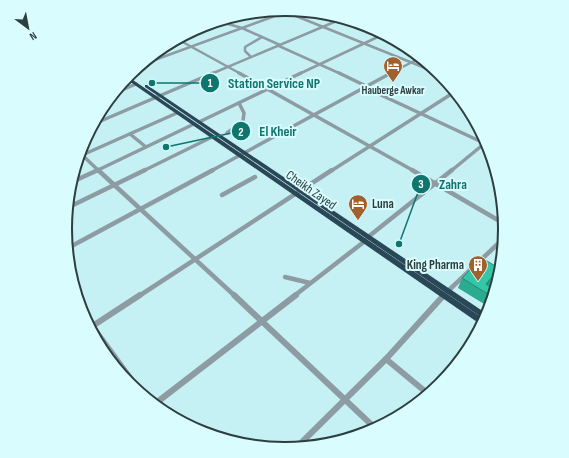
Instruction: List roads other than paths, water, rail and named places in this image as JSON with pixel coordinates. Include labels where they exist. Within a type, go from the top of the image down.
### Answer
[{"type":"highway","name":"Cheikh Zayed","points":[[134,78],[177,113],[197,123],[212,137],[242,154]]},
{"type":"highway","name":"Cheikh Zayed","points":[[131,81],[197,123],[446,293],[480,313]]},
{"type":"highway","name":"Cheikh Zayed","points":[[446,293],[478,319]]},
{"type":"street","points":[[155,60],[275,16]]},
{"type":"street","points":[[296,16],[424,68]]},
{"type":"street","points":[[101,121],[335,22]]},
{"type":"street","points":[[227,24],[242,28],[262,37],[478,140]]},
{"type":"street","points":[[251,57],[245,51],[245,46],[262,37]]},
{"type":"street","points":[[78,179],[377,37]]},
{"type":"street","points":[[182,42],[225,68],[436,183],[497,220]]},
{"type":"street","points":[[72,246],[415,61]]},
{"type":"street","points":[[124,89],[136,84]]},
{"type":"street","points":[[94,325],[195,258],[450,95]]},
{"type":"street","points":[[228,133],[241,125],[244,119],[245,113],[239,103]]},
{"type":"street","points":[[86,152],[177,113]]},
{"type":"street","points":[[130,134],[146,147]]},
{"type":"street","points":[[73,205],[113,184],[212,137]]},
{"type":"street","points":[[159,401],[367,239],[481,148]]},
{"type":"street","points":[[84,158],[142,208],[371,424]]},
{"type":"street","points":[[222,195],[255,177]]},
{"type":"street","points":[[303,441],[386,359],[446,293],[497,245]]},
{"type":"street","points":[[286,277],[310,283]]},
{"type":"street","points":[[386,359],[424,390]]},
{"type":"place","name":"Station Service NP","points":[[152,83]]},
{"type":"place","name":"Hauberge Awkar","points":[[393,83]]},
{"type":"place","name":"El Kheir","points":[[166,147]]},
{"type":"place","name":"Luna","points":[[358,221]]},
{"type":"place","name":"Zahra","points":[[399,244]]},
{"type":"place","name":"King Pharma","points":[[478,282]]}]
